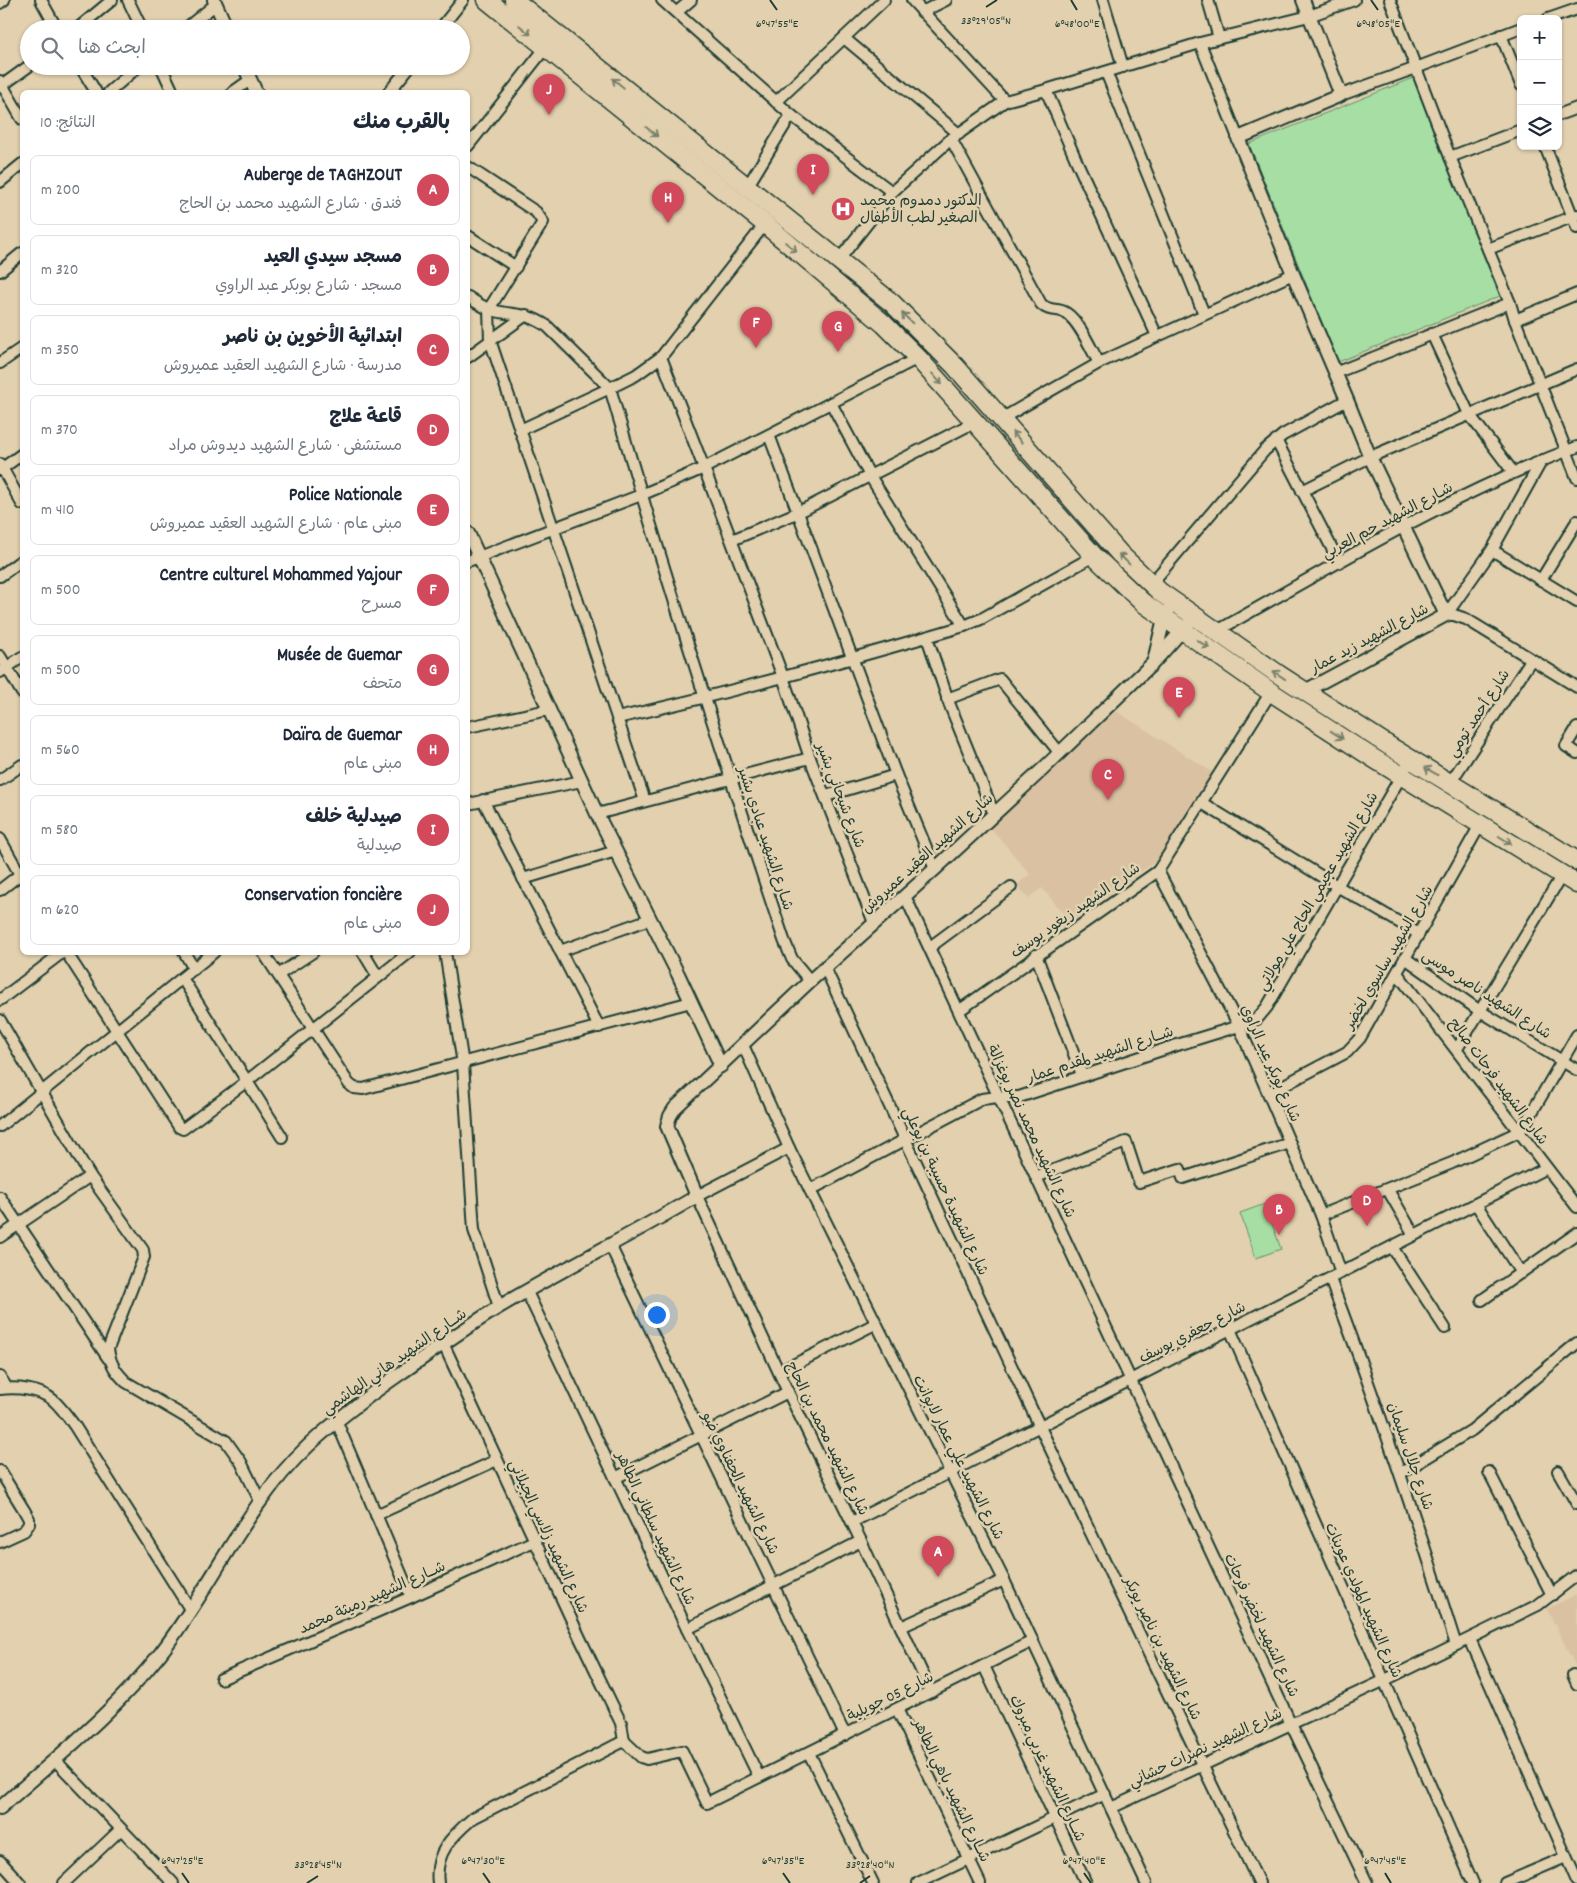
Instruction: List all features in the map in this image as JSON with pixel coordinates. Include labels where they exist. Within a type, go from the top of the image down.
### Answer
[{"type":"highway","points":[[487,0],[765,224],[884,324],[918,358],[1094,556],[1128,590],[1164,618],[1270,692],[1569,880]]},
{"type":"highway","points":[[514,0],[892,303],[943,353],[1120,554],[1150,584],[1305,691],[1410,759],[1577,861]]},
{"type":"highway","points":[[709,179],[722,166]]},
{"type":"street","points":[[0,3],[4,0]]},
{"type":"street","points":[[40,0],[52,20]]},
{"type":"street","points":[[88,20],[112,0]]},
{"type":"street","points":[[128,0],[138,20]]},
{"type":"street","points":[[447,20],[463,0]]},
{"type":"street","points":[[662,0],[791,115],[892,192]]},
{"type":"street","points":[[677,12],[691,0]]},
{"type":"street","points":[[776,102],[884,0]]},
{"type":"street","points":[[912,0],[1005,101]]},
{"type":"street","points":[[922,12],[946,0]]},
{"type":"street","points":[[1103,0],[1123,67]]},
{"type":"street","points":[[1208,0],[1219,38]]},
{"type":"street","points":[[1303,0],[1341,95]]},
{"type":"street","points":[[838,261],[892,192],[955,136],[1005,101],[1200,43],[1308,16],[1354,0]]},
{"type":"street","points":[[1390,0],[1450,157],[1510,303],[1540,384],[1572,448],[1577,478]]},
{"type":"street","points":[[194,20],[215,2],[223,20]]},
{"type":"street","points":[[1560,15],[1577,9]]},
{"type":"street","points":[[1238,138],[1341,95],[1517,29]]},
{"type":"street","points":[[1501,35],[1517,75]]},
{"type":"street","points":[[844,38],[955,136],[1041,304],[1046,309],[1062,310],[1068,314],[1075,322],[1099,363]]},
{"type":"street","points":[[1200,43],[1292,274],[1370,457],[1402,528],[1446,615],[1454,615],[1466,619],[1577,687]]},
{"type":"street","points":[[470,143],[546,47]]},
{"type":"street","points":[[20,72],[1,85],[20,116]]},
{"type":"street","points":[[1106,72],[1204,314]]},
{"type":"street","points":[[86,75],[95,90]]},
{"type":"street","points":[[111,90],[129,75]]},
{"type":"street","points":[[165,75],[172,90]]},
{"type":"street","points":[[248,75],[255,90]]},
{"type":"street","points":[[391,90],[403,75]]},
{"type":"street","points":[[235,90],[250,80]]},
{"type":"street","points":[[1046,90],[1156,336]]},
{"type":"street","points":[[1562,114],[1577,108]]},
{"type":"street","points":[[748,187],[791,115]]},
{"type":"street","points":[[1450,157],[1517,132]]},
{"type":"street","points":[[1547,150],[1575,216],[1577,228]]},
{"type":"street","points":[[0,182],[20,166]]},
{"type":"street","points":[[470,168],[536,212],[542,219],[543,224],[489,309],[490,340],[645,801]]},
{"type":"street","points":[[1488,249],[1575,216]]},
{"type":"street","points":[[520,430],[636,375],[661,357],[765,224]]},
{"type":"street","points":[[470,237],[516,267]]},
{"type":"street","points":[[0,271],[20,254]]},
{"type":"street","points":[[1001,419],[1099,363],[1292,274]]},
{"type":"street","points":[[1515,320],[1577,294]]},
{"type":"street","points":[[470,297],[489,309],[536,318],[547,326],[610,388]]},
{"type":"street","points":[[1335,372],[1510,303]]},
{"type":"street","points":[[470,355],[526,315]]},
{"type":"street","points":[[1432,334],[1470,414],[1513,472]]},
{"type":"street","points":[[0,363],[20,349]]},
{"type":"street","name":"شارع شيحاني بشير","points":[[661,357],[732,540],[810,758],[874,923]]},
{"type":"street","points":[[473,559],[641,495],[704,468],[918,358]]},
{"type":"street","points":[[1302,491],[1370,457],[1577,369]]},
{"type":"street","name":"شـارع الشهيد عبادي بشير","points":[[610,388],[641,495],[730,779],[784,940],[792,959],[810,981]]},
{"type":"street","points":[[1150,584],[1264,450],[1276,440],[1347,400]]},
{"type":"street","points":[[831,403],[870,476],[964,626]]},
{"type":"street","points":[[732,540],[798,512],[975,422]]},
{"type":"street","points":[[769,434],[896,775],[935,869]]},
{"type":"street","points":[[1276,440],[1339,562]]},
{"type":"street","name":"شـارع الشهيد حم العربي","points":[[1217,631],[1402,528],[1513,472],[1572,448]]},
{"type":"street","points":[[20,455],[1,467],[20,500]]},
{"type":"street","name":"شارع الشهيد زيد عمار","points":[[1305,691],[1446,615],[1492,550],[1542,460]]},
{"type":"street","points":[[1541,580],[1577,521]]},
{"type":"street","points":[[470,543],[473,559],[721,1066]]},
{"type":"street","points":[[1492,550],[1577,602]]},
{"type":"street","points":[[617,718],[706,698],[964,626],[981,619],[1094,556]]},
{"type":"street","points":[[0,576],[20,561]]},
{"type":"street","points":[[1154,663],[1164,618],[1172,601]]},
{"type":"street","name":"شارع الشهيد العقيد عميروش","points":[[697,1196],[667,1126],[675,1108],[810,981],[935,869],[1154,663],[1195,616]]},
{"type":"street","points":[[927,637],[947,699],[994,814]]},
{"type":"street","points":[[0,656],[3,670],[20,691]]},
{"type":"street","points":[[3,670],[20,658]]},
{"type":"street","name":"شارع أحمد تومي","points":[[1450,783],[1531,660]]},
{"type":"street","points":[[947,699],[1000,679],[1059,752]]},
{"type":"street","name":"شارع الشهيد زيغود يوسف","points":[[960,1010],[1158,871],[1270,692]]},
{"type":"street","points":[[470,727],[548,710]]},
{"type":"street","points":[[1577,728],[1566,746],[1577,753]]},
{"type":"street","points":[[597,814],[810,758]]},
{"type":"street","name":"شارع الشهيد عجيمي الحاج علي مولاتي","points":[[1239,1026],[1257,1019],[1267,1007],[1410,759]]},
{"type":"street","points":[[0,780],[20,766]]},
{"type":"street","points":[[826,796],[896,775]]},
{"type":"street","points":[[470,803],[582,781]]},
{"type":"street","points":[[483,800],[599,1027]]},
{"type":"street","points":[[1202,803],[1419,934]]},
{"type":"street","name":"شارع الشهيد ساسوي لخضر","points":[[1269,1093],[1347,1052],[1360,1038],[1480,825]]},
{"type":"street","points":[[0,838],[20,872]]},
{"type":"street","points":[[523,879],[616,851]]},
{"type":"street","name":"شارع بوبكر عبد الراوي","points":[[1158,871],[1239,1026],[1322,1215],[1341,1273]]},
{"type":"street","points":[[0,890],[20,876]]},
{"type":"street","points":[[1457,1050],[1480,1011],[1569,880]]},
{"type":"street","points":[[930,947],[1011,887]]},
{"type":"street","name":"شارع الشهيد محمد نصر بوغزالة","points":[[905,896],[960,1010],[998,1097],[1131,1379]]},
{"type":"street","points":[[560,951],[650,919]]},
{"type":"street","points":[[0,1000],[60,955]]},
{"type":"street","points":[[66,955],[180,1129],[185,1128],[247,1081],[406,955]]},
{"type":"street","points":[[186,955],[194,969]]},
{"type":"street","points":[[0,1126],[210,955]]},
{"type":"street","points":[[265,955],[349,1084],[363,1090],[691,1002]]},
{"type":"street","points":[[278,975],[308,955]]},
{"type":"street","points":[[365,955],[378,977]]},
{"type":"street","points":[[445,955],[463,1064],[474,1230],[499,1307]]},
{"type":"street","points":[[1036,955],[1082,1075]]},
{"type":"street","name":"شارع الشهيد ناصر موسى","points":[[1405,958],[1480,1011],[1577,1070]]},
{"type":"street","name":"شارع الشهيدة حسيبة بن بوعلي","points":[[825,968],[1040,1426]]},
{"type":"street","name":"شارع الشهيد فرحات صالح","points":[[1397,973],[1577,1207]]},
{"type":"street","points":[[182,978],[282,1137]]},
{"type":"street","points":[[0,1020],[90,1176],[141,1246],[144,1257],[108,1350],[110,1360]]},
{"type":"street","name":"شــارع الشهيد لمقدم عمار","points":[[810,1190],[982,1099],[1019,1097],[1082,1075],[1239,1026]]},
{"type":"street","points":[[1322,1215],[1452,1163],[1518,1132],[1524,1126],[1577,1035]]},
{"type":"street","name":"شارع الشهيد علي عمار لابوانت","points":[[743,1045],[789,1148],[1004,1580],[1146,1883]]},
{"type":"street","points":[[1036,1177],[1126,1142],[1139,1182],[1180,1169],[1183,1178],[1290,1143]]},
{"type":"street","name":"شــارع الشهيد هاني الهاشمي","points":[[0,1808],[102,1717],[136,1683],[161,1652],[223,1561],[260,1501],[288,1467],[336,1420],[443,1343],[499,1307],[697,1196],[789,1148]]},
{"type":"street","name":"شارع جعفري يوسف","points":[[852,1522],[1546,1168]]},
{"type":"street","points":[[0,1237],[90,1176]]},
{"type":"street","points":[[1388,1190],[1414,1235]]},
{"type":"street","name":"شارع الشهيد محمد بن الحاج","points":[[697,1196],[788,1392],[852,1522],[930,1692]]},
{"type":"street","points":[[0,1197],[115,1370],[126,1382],[226,1441],[241,1462],[260,1501]]},
{"type":"street","points":[[1476,1204],[1521,1273]]},
{"type":"street","points":[[1482,1300],[1577,1233]]},
{"type":"street","name":"شارع الشهيد الحفناوي ضو","points":[[610,1245],[845,1735]]},
{"type":"street","points":[[1392,1247],[1445,1328]]},
{"type":"street","name":"شارع جلال سليمان","points":[[1330,1279],[1401,1473],[1456,1645]]},
{"type":"street","name":"شارع الشهيد سلطاني الطاهر","points":[[527,1292],[759,1777]]},
{"type":"street","points":[[779,1372],[876,1324]]},
{"type":"street","name":"شارع الشهيد المولدي عوينات","points":[[1230,1329],[1473,1883]]},
{"type":"street","name":"شارع الشهيد زلاسي الجيلاني","points":[[443,1343],[534,1541],[621,1722],[624,1741]]},
{"type":"street","points":[[1401,1473],[1472,1430],[1577,1343]]},
{"type":"street","points":[[0,1377],[3,1389],[25,1389],[54,1400],[74,1425],[190,1609]]},
{"type":"street","name":"شارع الشهيد لخضر فرحات","points":[[1131,1379],[1367,1883]]},
{"type":"street","points":[[615,1478],[788,1392]]},
{"type":"street","points":[[336,1420],[411,1597]]},
{"type":"street","name":"شارع الشهيد بن ناصر بوبكر","points":[[1040,1426],[1259,1883]]},
{"type":"street","points":[[376,1515],[497,1460]]},
{"type":"street","points":[[1558,1471],[1577,1504]]},
{"type":"street","points":[[0,1472],[24,1510],[29,1519],[29,1524],[24,1531],[0,1542]]},
{"type":"street","points":[[1489,1472],[1552,1595]]},
{"type":"street","name":"شــارع الشهيد رميثة محمد","points":[[221,1679],[411,1597],[534,1541]]},
{"type":"street","points":[[687,1629],[861,1542]]},
{"type":"street","name":"شارع الشهيد نصرات حشاني","points":[[1111,1808],[1470,1639],[1538,1605],[1577,1575]]},
{"type":"street","points":[[901,1627],[1004,1580]]},
{"type":"street","points":[[1470,1639],[1577,1881]]},
{"type":"street","name":"شارع 05 جويلية","points":[[624,1741],[641,1757],[647,1759],[682,1751],[707,1803],[1033,1641]]},
{"type":"street","name":"شــارع الشهيد غربي مبروك","points":[[984,1666],[1086,1883]]},
{"type":"street","name":"شــارع الشهيد باهي الطاهر","points":[[897,1709],[980,1883]]},
{"type":"street","points":[[438,1883],[439,1858],[446,1844],[473,1818],[624,1741]]},
{"type":"street","points":[[809,1753],[873,1883]]},
{"type":"street","points":[[55,1760],[120,1830],[173,1883]]},
{"type":"street","points":[[918,1883],[1105,1794]]},
{"type":"street","points":[[64,1883],[120,1830]]},
{"type":"street","points":[[1505,1883],[1566,1857]]},
{"type":"street","points":[[0,1861],[20,1883]]},
{"type":"shaded area","points":[[1116,711],[1212,772],[1159,859],[1070,921],[1042,888],[1028,898],[1017,885],[1030,874],[991,828]]},
{"type":"shaded area","points":[[1577,1594],[1577,1669],[1547,1609]]},
{"type":"green space","points":[[1413,78],[1500,296],[1338,362],[1249,144]]},
{"type":"green space","points":[[1265,1204],[1281,1249],[1256,1258],[1240,1213]]},
{"type":"place","name":"Conservation foncière","points":[[549,115]]},
{"type":"place","name":"صيدلية خلف","points":[[813,195]]},
{"type":"place","name":"الدكتور دمدوم محمد الصغير لطب الأطفال","points":[[843,209]]},
{"type":"place","name":"Daïra de Guemar","points":[[668,223]]},
{"type":"place","name":"Centre culturel Mohammed Yajour","points":[[756,348]]},
{"type":"place","name":"Musée de Guemar","points":[[838,352]]},
{"type":"place","name":"Police Nationale","points":[[1179,718]]},
{"type":"place","name":"ابتدائية الأخوين بن ناصر","points":[[1108,800]]},
{"type":"place","name":"قاعة علاج","points":[[1367,1226]]},
{"type":"place","name":"مسجد سيدي العيد","points":[[1279,1235]]},
{"type":"place","name":"Auberge de TAGHZOUT","points":[[938,1577]]}]
